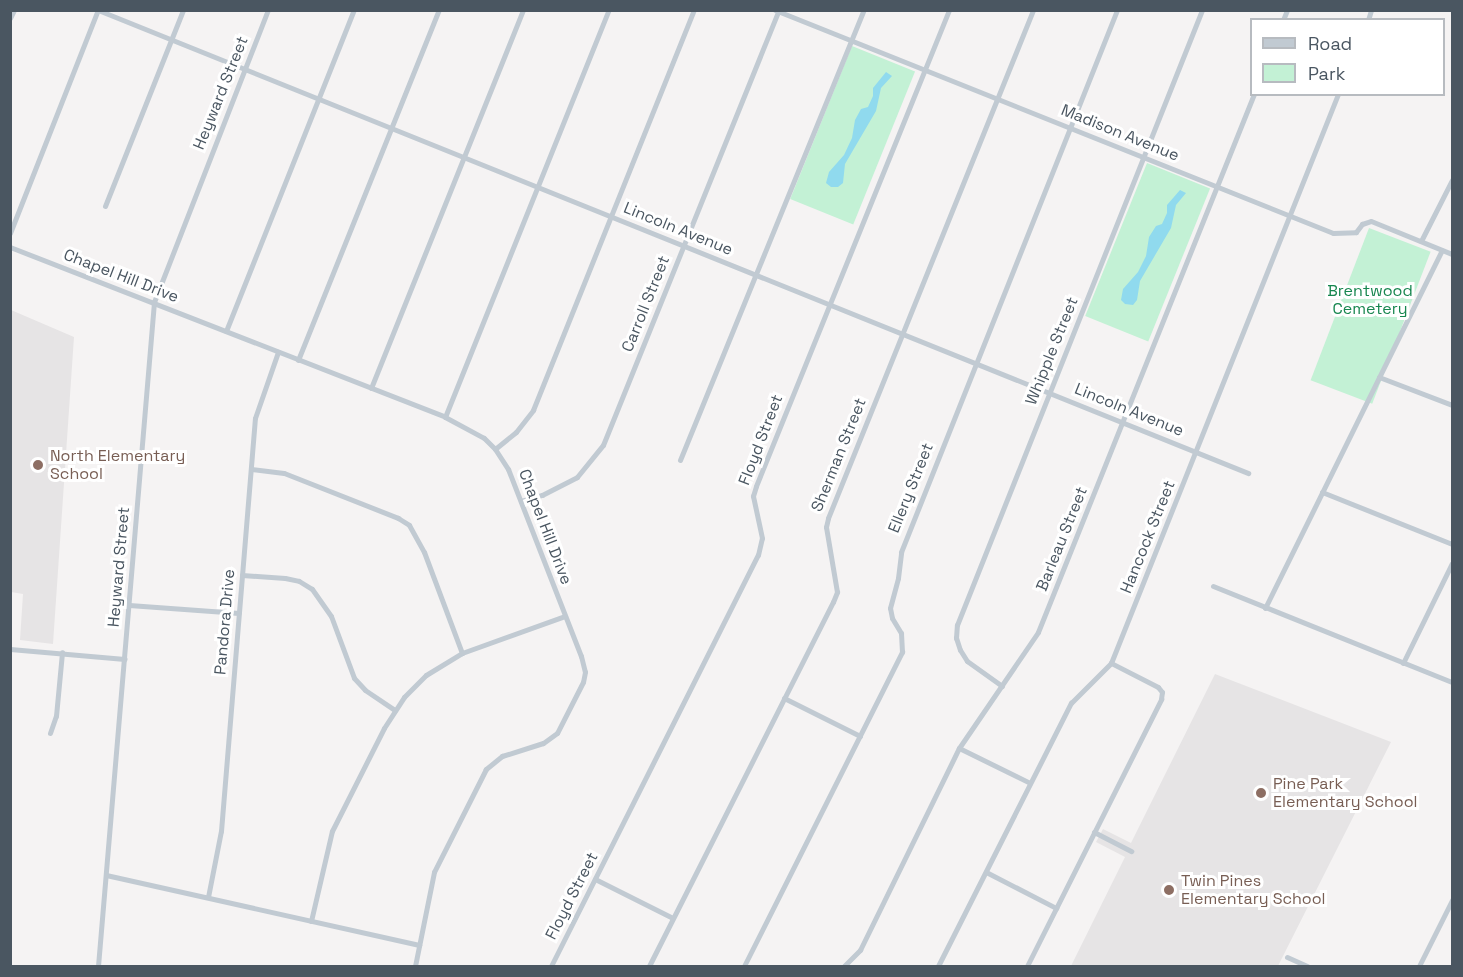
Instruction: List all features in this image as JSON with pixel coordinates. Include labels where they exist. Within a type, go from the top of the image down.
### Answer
[{"type":"street","points":[[10,18],[14,10]]},
{"type":"street","points":[[10,233],[98,10]]},
{"type":"street","name":"Lincoln Avenue","points":[[98,10],[1248,473]]},
{"type":"street","points":[[105,206],[183,10]]},
{"type":"street","name":"Heyward Street","points":[[98,966],[154,303],[268,10]]},
{"type":"street","points":[[226,331],[354,10]]},
{"type":"street","points":[[298,360],[439,10]]},
{"type":"street","points":[[371,388],[524,10]]},
{"type":"street","points":[[445,417],[609,10]]},
{"type":"street","points":[[495,449],[516,432],[533,410],[694,10]]},
{"type":"street","points":[[680,460],[864,10]]},
{"type":"street","name":"Floyd Street","points":[[551,966],[758,555],[762,538],[753,496],[756,486],[949,10]]},
{"type":"street","name":"Sherman Street","points":[[649,966],[837,592],[826,527],[828,518],[1033,10]]},
{"type":"street","name":"Ellery Street","points":[[744,966],[902,652],[901,633],[892,618],[890,608],[898,578],[901,552],[1118,10]]},
{"type":"street","name":"Whipple Street","points":[[1002,686],[967,661],[958,644],[957,625],[1202,10]]},
{"type":"street","name":"Madison Avenue","points":[[777,11],[1333,233],[1347,235],[1356,232],[1362,224],[1371,221],[1452,254]]},
{"type":"street","name":"Carroll Street","points":[[521,501],[542,495],[577,477],[603,445],[777,11]]},
{"type":"street","name":"Barleau Street","points":[[844,966],[860,950],[959,748],[1002,686],[1042,622],[1253,96]]},
{"type":"street","name":"Hancock Street","points":[[938,966],[1071,703],[1111,663],[1337,96]]},
{"type":"street","points":[[1421,242],[1452,180]]},
{"type":"street","name":"Chapel Hill Drive","points":[[10,247],[445,417],[468,428],[495,449],[508,469],[581,656],[585,672],[583,682],[557,733],[543,743],[502,756],[486,769],[434,872],[415,966]]},
{"type":"street","points":[[1264,608],[1442,250]]},
{"type":"street","name":"Pandora Drive","points":[[208,897],[221,831],[258,404],[278,352]]},
{"type":"street","points":[[1379,377],[1452,405]]},
{"type":"street","points":[[251,469],[284,473],[398,518],[409,525],[424,552],[462,653]]},
{"type":"street","points":[[1322,492],[1452,544]]},
{"type":"street","points":[[1403,663],[1452,563]]},
{"type":"street","points":[[242,575],[285,578],[299,581],[312,589],[331,616],[354,678],[366,690],[394,710]]},
{"type":"street","points":[[1213,586],[1452,682]]},
{"type":"street","points":[[129,605],[239,613]]},
{"type":"street","points":[[311,921],[332,831],[394,710],[426,675],[462,653],[565,616]]},
{"type":"street","points":[[10,649],[125,659]]},
{"type":"street","points":[[50,733],[56,716],[62,652]]},
{"type":"street","points":[[1027,966],[1162,692],[1158,687],[1111,663]]},
{"type":"street","points":[[784,698],[860,736]]},
{"type":"street","points":[[959,748],[1030,783]]},
{"type":"street","points":[[1094,832],[1131,851]]},
{"type":"street","points":[[986,872],[1056,908]]},
{"type":"street","points":[[106,875],[419,945]]},
{"type":"street","points":[[595,879],[673,918]]},
{"type":"street","points":[[1419,966],[1452,900]]},
{"type":"street","points":[[1287,957],[1307,966]]},
{"type":"shaded area","name":"North Elementary School","points":[[11,310],[74,337],[53,644],[20,640],[23,594],[11,592]]},
{"type":"shaded area","name":"Pine Park Elementary School","points":[[1215,674],[1391,742],[1278,966],[1071,966],[1125,857],[1096,842],[1103,829],[1131,843]]},
{"type":"green space","points":[[852,46],[915,71],[853,224],[790,199]]},
{"type":"green space","points":[[1147,163],[1210,188],[1148,341],[1085,316]]},
{"type":"green space","name":"Brentwood Cemetery","points":[[1369,228],[1431,252],[1372,404],[1311,380]]},
{"type":"water","points":[[886,72],[892,76],[881,88],[876,111],[845,164],[843,183],[838,187],[831,187],[826,183],[829,172],[844,155],[852,138],[855,120],[861,109],[868,107],[873,96],[873,88]]},
{"type":"water","points":[[1180,190],[1186,193],[1176,205],[1171,228],[1140,281],[1137,300],[1133,305],[1125,304],[1121,300],[1123,289],[1138,272],[1146,256],[1149,237],[1156,226],[1162,224],[1167,213],[1167,205]]},
{"type":"place","name":"North Elementary School","points":[[38,465]]},
{"type":"place","name":"Pine Park Elementary School","points":[[1261,793]]},
{"type":"place","name":"Twin Pines Elementary School","points":[[1169,890]]}]
